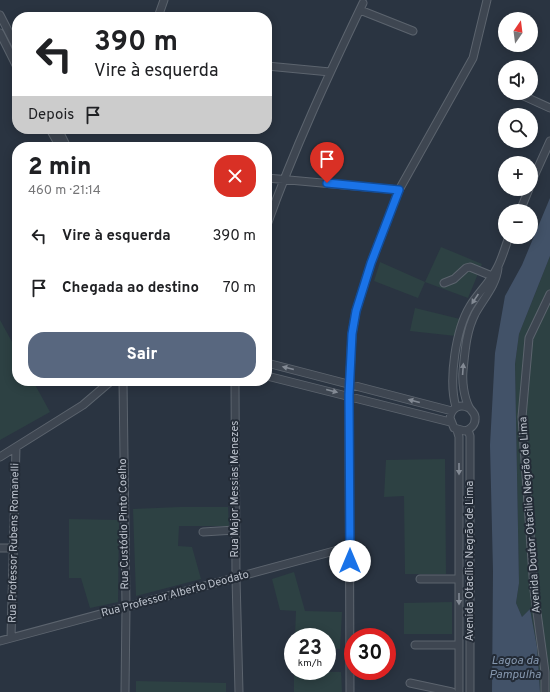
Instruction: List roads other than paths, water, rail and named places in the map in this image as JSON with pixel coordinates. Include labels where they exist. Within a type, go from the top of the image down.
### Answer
[{"type":"street","points":[[160,12],[164,0]]},
{"type":"street","points":[[350,692],[349,384],[350,353],[356,311],[374,256],[399,190],[473,58],[487,0]]},
{"type":"street","points":[[272,211],[284,179],[330,72],[363,3]]},
{"type":"street","points":[[360,10],[413,31]]},
{"type":"street","points":[[0,15],[12,38]]},
{"type":"street","points":[[0,32],[12,57]]},
{"type":"street","points":[[272,66],[330,72]]},
{"type":"street","points":[[532,100],[550,108]]},
{"type":"street","points":[[538,168],[550,141]]},
{"type":"street","points":[[272,178],[399,190]]},
{"type":"street","points":[[272,377],[349,395],[450,422],[458,430],[468,430],[473,425],[475,419],[474,413],[469,408],[464,391],[463,375],[468,330],[475,314],[494,282],[507,244]]},
{"type":"street","points":[[444,283],[454,279],[466,268],[470,267],[492,276]]},
{"type":"street","points":[[450,422],[454,409],[453,363],[463,323],[469,307],[498,268]]},
{"type":"street","name":"Avenida Doutor Otacilio Negrão de Lima","points":[[545,692],[545,672],[534,590],[522,417],[529,338],[550,294]]},
{"type":"street","points":[[272,364],[454,409],[462,406],[469,408]]},
{"type":"street","points":[[0,457],[83,405],[104,386]]},
{"type":"street","name":"Rua Custódio Pinto Coelho","points":[[123,386],[126,606],[125,692]]},
{"type":"street","name":"Rua Major Messias Menezes","points":[[235,386],[235,530],[239,692]]},
{"type":"street","name":"Avenida Otacílio Negrão de Lima","points":[[458,430],[459,692]]},
{"type":"street","name":"Avenida Otacílio Negrão de Lima","points":[[468,430],[470,436],[470,692]]},
{"type":"street","name":"Rua Professor Rubens Romanelli","points":[[11,638],[16,447]]},
{"type":"street","points":[[203,532],[235,530]]},
{"type":"street","name":"Rua Professor Alberto Deodato","points":[[0,641],[349,547]]},
{"type":"street","points":[[0,548],[14,548]]},
{"type":"street","points":[[420,579],[459,579]]},
{"type":"street","points":[[415,645],[459,645]]},
{"type":"street","points":[[410,683],[452,692]]},
{"type":"water","name":"Lagoa da Pampulha","points":[[550,198],[550,256],[519,334],[515,364],[519,583],[516,603],[522,617],[530,609],[537,647],[540,692],[492,692],[493,571],[490,445],[495,353],[505,296],[522,265],[531,244],[538,244],[538,227]]}]
